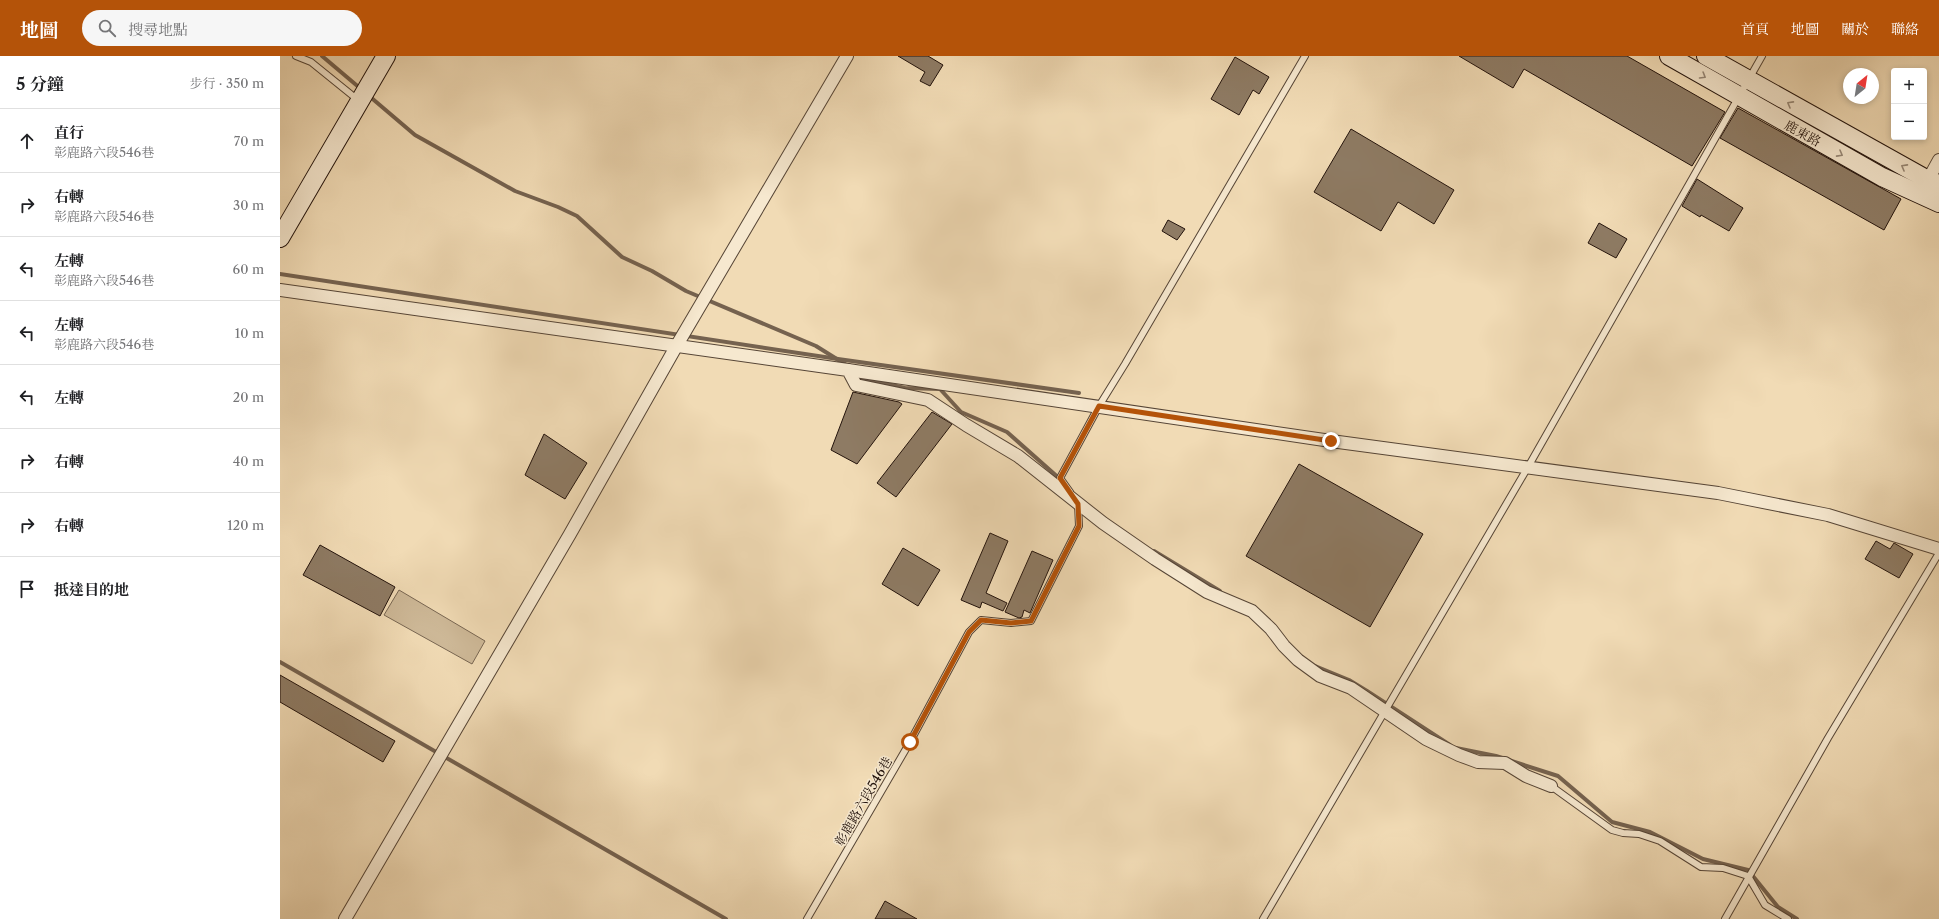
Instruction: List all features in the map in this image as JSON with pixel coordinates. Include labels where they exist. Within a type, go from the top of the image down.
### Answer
[{"type":"street","points":[[280,238],[386,56]]},
{"type":"street","points":[[345,919],[847,56]]},
{"type":"street","name":"鹿東路","points":[[1669,56],[1738,97],[1882,177],[1939,203]]},
{"type":"street","name":"鹿東路","points":[[1706,56],[1933,182]]},
{"type":"street","points":[[1933,182],[1939,160]]},
{"type":"street","points":[[280,290],[1099,406],[1331,441],[1528,466],[1718,493],[1820,513],[1939,549]]},
{"type":"street","points":[[848,370],[856,385],[928,400],[1018,456],[1078,504],[1155,559],[1207,592],[1252,611],[1271,629],[1284,646],[1298,660],[1320,676],[1351,688],[1426,739],[1478,762],[1505,763],[1526,776],[1551,786]]},
{"type":"lane","points":[[296,56],[311,62],[360,102]]},
{"type":"lane","points":[[1078,504],[1060,478],[1099,406],[1305,56]]},
{"type":"lane","points":[[1263,919],[1528,466],[1762,56]]},
{"type":"lane","name":"彰鹿路六段546巷","points":[[807,919],[910,742],[969,632],[981,620],[1011,623],[1031,621],[1079,526],[1078,504]]},
{"type":"lane","points":[[1725,919],[1748,876],[1939,553]]},
{"type":"lane","points":[[1551,786],[1612,830],[1624,833],[1639,834],[1660,841],[1701,867],[1723,868],[1748,876],[1765,905],[1788,919]]},
{"type":"shaded area","points":[[399,590],[485,641],[472,664],[384,615]]},
{"type":"building","points":[[898,56],[928,56],[943,65],[930,86],[920,81],[925,72]]},
{"type":"building","points":[[1459,56],[1627,56],[1725,112],[1692,166],[1524,69],[1513,88]]},
{"type":"building","points":[[1235,57],[1269,77],[1259,94],[1253,90],[1239,115],[1211,99]]},
{"type":"building","points":[[1738,108],[1901,199],[1884,230],[1720,138]]},
{"type":"building","points":[[1351,129],[1454,190],[1434,224],[1398,202],[1381,231],[1314,192]]},
{"type":"building","points":[[1697,179],[1743,208],[1729,231],[1701,215],[1700,217],[1682,206]]},
{"type":"building","points":[[1168,220],[1185,229],[1177,240],[1162,231]]},
{"type":"building","points":[[1599,223],[1627,239],[1616,258],[1588,243]]},
{"type":"building","points":[[853,392],[899,402],[902,404],[857,464],[831,450]]},
{"type":"building","points":[[932,412],[952,424],[896,497],[877,483]]},
{"type":"building","points":[[544,434],[587,463],[565,499],[525,475]]},
{"type":"building","points":[[1299,464],[1423,534],[1370,627],[1246,556]]},
{"type":"building","points":[[990,533],[1008,541],[986,593],[1007,603],[1003,611],[982,602],[980,608],[961,600]]},
{"type":"building","points":[[1876,541],[1890,549],[1894,543],[1913,554],[1899,578],[1865,559]]},
{"type":"building","points":[[320,545],[395,587],[380,616],[303,575]]},
{"type":"building","points":[[903,548],[940,570],[918,606],[882,584]]},
{"type":"building","points":[[1032,551],[1053,560],[1030,613],[1024,610],[1022,617],[1019,618],[1005,612]]},
{"type":"building","points":[[280,675],[395,741],[383,762],[280,702]]},
{"type":"building","points":[[885,901],[917,919],[875,919]]},
{"type":"waterway","points":[[322,56],[361,89]]},
{"type":"waterway","points":[[368,95],[415,135],[515,191],[558,207],[577,216],[622,257],[652,271],[686,291],[816,346],[848,366]]},
{"type":"waterway","points":[[280,274],[838,359],[1079,393]]},
{"type":"waterway","points":[[859,375],[864,379],[905,388],[940,389],[961,412],[1007,432],[1060,479]]},
{"type":"waterway","points":[[1154,551],[1220,591]]},
{"type":"waterway","points":[[280,662],[726,919]]},
{"type":"waterway","points":[[1315,666],[1349,680],[1450,745]]},
{"type":"waterway","points":[[1456,748],[1496,756],[1558,776],[1612,822],[1650,832],[1703,859],[1748,870],[1778,907],[1797,919]]},
{"type":"route","points":[[910,742],[969,632],[981,620],[1011,623],[1031,621],[1046,595],[1079,526],[1078,504],[1060,478],[1099,406],[1331,441]]}]
